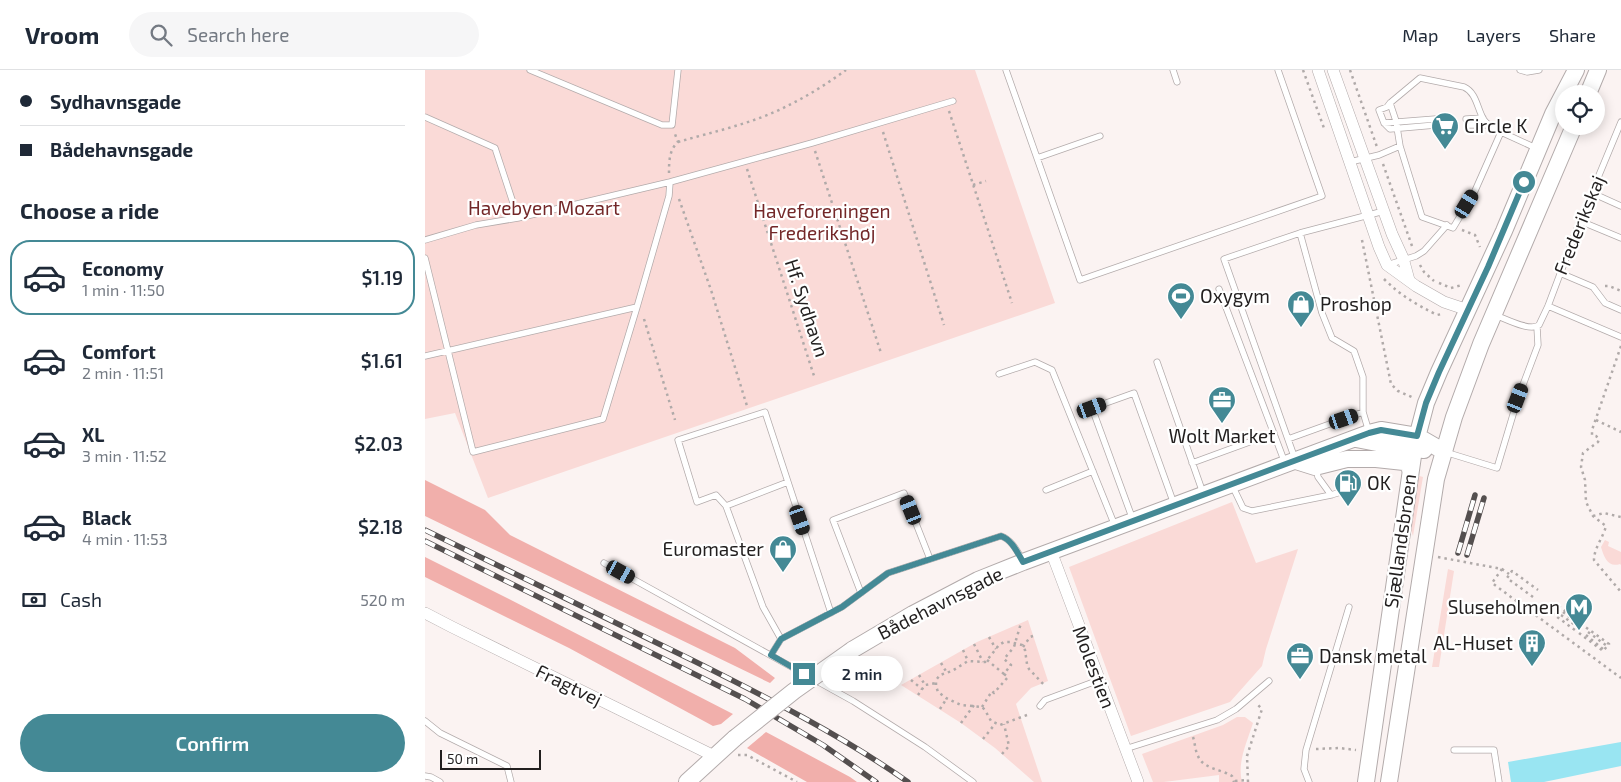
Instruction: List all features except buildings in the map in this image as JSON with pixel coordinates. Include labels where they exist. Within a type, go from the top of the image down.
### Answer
[{"type":"street","points":[[1318,70],[1379,247],[1387,265],[1432,296],[1444,302],[1468,310],[1493,314]]},
{"type":"street","points":[[1333,70],[1403,258],[1409,280]]},
{"type":"street","name":"Sjællandsbroen","points":[[1366,782],[1415,442],[1426,403],[1504,232],[1553,114],[1576,70]]},
{"type":"street","points":[[1592,85],[1598,70]]},
{"type":"street","name":"Sjællandsbroen","points":[[1389,782],[1437,474],[1443,451],[1465,385],[1493,314],[1570,135]]},
{"type":"street","name":"Bådehavnsgade","points":[[687,782],[735,738],[794,691],[852,650],[913,614],[978,580],[1231,485],[1302,462],[1381,430],[1443,451]]},
{"type":"street","points":[[1302,462],[1376,459],[1404,462],[1410,466],[1411,470]]},
{"type":"street","name":"Molestien","points":[[1051,551],[1138,782]]},
{"type":"street","name":"Fragtvej","points":[[425,613],[714,756]]},
{"type":"lane","points":[[530,70],[662,125],[672,125],[678,70]]},
{"type":"lane","points":[[1006,70],[1080,280],[1322,196],[1278,70]]},
{"type":"lane","points":[[1173,70],[1177,82]]},
{"type":"lane","points":[[1520,70],[1527,72],[1539,70]]},
{"type":"lane","points":[[1435,122],[1397,124],[1389,128],[1384,123],[1379,110],[1387,107],[1420,78],[1465,86],[1472,92],[1483,118],[1488,124],[1538,149]]},
{"type":"lane","points":[[425,240],[476,225],[518,218],[671,181],[813,143],[950,102]]},
{"type":"lane","points":[[1390,103],[1397,124],[1400,146],[1422,217],[1450,226]]},
{"type":"lane","points":[[425,117],[495,148],[518,218]]},
{"type":"lane","points":[[1483,118],[1467,122],[1488,124]]},
{"type":"lane","name":"Frederikskaj","points":[[1443,451],[1497,468],[1518,398],[1538,344],[1537,328],[1542,321],[1580,221],[1620,125]]},
{"type":"lane","points":[[1387,265],[1403,258],[1416,256],[1424,251],[1450,226],[1474,193],[1501,132]]},
{"type":"lane","points":[[1037,158],[1100,136]]},
{"type":"lane","points":[[1350,162],[1379,155],[1400,146]]},
{"type":"lane","points":[[425,258],[473,452],[603,419],[669,196],[671,181]]},
{"type":"lane","points":[[1592,192],[1621,206]]},
{"type":"lane","points":[[1302,462],[1288,439],[1224,259],[1300,233],[1384,211]]},
{"type":"lane","points":[[1580,221],[1621,238]]},
{"type":"lane","points":[[1300,233],[1322,313],[1331,338],[1354,351],[1363,377],[1363,436]]},
{"type":"lane","points":[[1560,274],[1593,287],[1605,303],[1621,310]]},
{"type":"lane","points":[[1219,289],[1274,433],[1319,477],[1331,495]]},
{"type":"lane","points":[[1548,306],[1621,337]]},
{"type":"lane","points":[[425,356],[637,307]]},
{"type":"lane","points":[[1493,314],[1526,327],[1537,328]]},
{"type":"lane","points":[[999,374],[1035,362],[1052,370],[1116,528]]},
{"type":"lane","points":[[1157,362],[1204,495]]},
{"type":"lane","points":[[1134,521],[1092,408],[1134,393],[1175,506]]},
{"type":"lane","points":[[781,639],[763,607],[726,506],[716,496],[697,502],[678,440],[765,412],[831,613]]},
{"type":"lane","points":[[1288,439],[1363,412]]},
{"type":"lane","points":[[1192,463],[1274,433]]},
{"type":"lane","points":[[1046,490],[1093,471]]},
{"type":"lane","points":[[726,506],[788,482]]},
{"type":"lane","points":[[1231,485],[1243,508],[1252,511],[1358,488]]},
{"type":"lane","points":[[861,593],[833,520],[904,493],[930,559]]},
{"type":"lane","points":[[771,655],[781,639],[842,607],[888,573],[1001,536],[1007,538],[1012,543],[1023,562]]},
{"type":"lane","points":[[604,563],[853,701],[925,747],[973,782]]},
{"type":"lane","points":[[1309,782],[1304,769],[1306,750],[1349,607]]},
{"type":"lane","points":[[1040,706],[1045,700],[1099,680]]},
{"type":"lane","points":[[1125,749],[1217,720],[1236,709],[1269,681]]},
{"type":"lane","points":[[425,721],[440,733],[507,766],[511,782]]},
{"type":"lane","points":[[1454,750],[1494,750],[1499,782]]},
{"type":"lane","points":[[425,776],[440,782]]},
{"type":"path","points":[[747,406],[711,290],[671,181],[669,162],[673,146],[678,142],[748,121],[786,107],[830,82],[846,70]]},
{"type":"path","points":[[1350,70],[1379,155],[1416,256],[1424,272],[1433,280],[1451,288],[1464,284]]},
{"type":"path","points":[[950,102],[973,185],[1012,303]]},
{"type":"path","points":[[880,123],[945,325]]},
{"type":"path","points":[[672,125],[678,142]]},
{"type":"path","points":[[813,143],[881,352]]},
{"type":"path","name":"Hf. Sydhavn","points":[[744,161],[815,378]]},
{"type":"path","points":[[973,185],[986,181]]},
{"type":"path","points":[[1450,226],[1475,235],[1480,247],[1485,251]]},
{"type":"path","points":[[1362,240],[1391,384],[1398,391],[1426,403]]},
{"type":"path","points":[[1593,287],[1609,286],[1621,291]]},
{"type":"path","points":[[637,307],[642,312],[675,420]]},
{"type":"path","points":[[1621,346],[1592,430],[1592,435],[1597,436],[1599,439],[1598,442],[1583,453],[1581,467],[1585,480],[1585,502],[1593,516],[1606,526],[1597,544],[1594,560],[1621,592]]},
{"type":"path","points":[[1596,420],[1621,432]]},
{"type":"path","points":[[1593,516],[1604,513],[1621,517]]},
{"type":"path","points":[[1425,555],[1502,569],[1509,574]]},
{"type":"path","points":[[1502,569],[1492,583],[1621,678]]},
{"type":"path","points":[[1509,574],[1512,571],[1538,590]]},
{"type":"path","points":[[1509,574],[1507,578],[1533,596]]},
{"type":"path","points":[[1552,613],[1575,631],[1581,623],[1557,605]]},
{"type":"path","points":[[1562,613],[1579,626]]},
{"type":"path","points":[[1004,674],[1011,665],[1004,659],[1014,647],[1021,623]]},
{"type":"path","points":[[1579,633],[1603,651],[1609,644],[1584,626]]},
{"type":"path","points":[[1588,632],[1606,648]]},
{"type":"path","points":[[1585,635],[1606,648]]},
{"type":"path","points":[[1023,646],[1033,636]]},
{"type":"path","points":[[989,637],[996,649]]},
{"type":"path","points":[[1027,715],[1004,724],[995,724],[982,707],[961,705],[938,692],[937,680],[940,675],[969,661],[985,661],[1004,642],[1023,646],[1029,670],[1045,686]]},
{"type":"path","points":[[974,644],[985,661],[1008,677],[995,693],[993,691],[982,707]]},
{"type":"path","points":[[963,650],[969,661]]},
{"type":"path","points":[[941,663],[947,673]]},
{"type":"path","points":[[919,675],[925,685]]},
{"type":"path","points":[[911,680],[922,689]]},
{"type":"path","points":[[918,695],[925,685],[936,683]]},
{"type":"path","points":[[1190,728],[1201,763],[1226,772],[1232,776],[1234,782],[1247,781],[1247,756],[1262,709],[1250,696]]},
{"type":"path","points":[[940,709],[947,698]]},
{"type":"path","points":[[961,723],[974,705]]},
{"type":"path","points":[[983,739],[995,724]]},
{"type":"path","points":[[1002,754],[1009,746],[1004,724]]},
{"type":"path","points":[[1306,750],[1339,748],[1369,752]]},
{"type":"path","points":[[714,756],[747,755],[797,782]]},
{"type":"green space","points":[[425,70],[975,70],[1055,303],[488,498],[455,413],[425,419]]},
{"type":"green space","points":[[1416,475],[1423,477],[1413,536],[1409,525]]},
{"type":"green space","points":[[1232,502],[1256,563],[1298,549],[1262,666],[1230,702],[1131,736],[1069,567]]},
{"type":"green space","points":[[1605,540],[1609,542],[1608,546],[1621,552],[1621,565],[1612,564],[1605,558],[1601,547]]},
{"type":"green space","points":[[1448,569],[1454,571],[1439,667],[1432,667]]},
{"type":"green space","points":[[1028,620],[1048,681],[1031,688],[1016,704],[1042,782],[1034,782],[995,748],[961,723],[901,685],[977,642]]},
{"type":"green space","points":[[1237,717],[1245,717],[1253,723],[1242,760],[1242,782],[1219,782],[1219,775],[1153,782],[1142,754],[1223,725]]},
{"type":"shaded area","points":[[425,480],[485,510],[510,535],[735,648],[775,678],[770,683],[425,516]]},
{"type":"shaded area","points":[[425,557],[733,714],[721,724],[713,726],[569,648],[425,577]]},
{"type":"shaded area","points":[[766,732],[857,782],[807,782],[747,748]]},
{"type":"water","points":[[1621,742],[1621,766],[1544,782],[1511,782],[1508,762]]},
{"type":"railway","points":[[1458,553],[1475,495]]},
{"type":"railway","points":[[1467,555],[1484,498]]},
{"type":"railway","points":[[425,530],[777,703],[857,748],[908,782]]},
{"type":"railway","points":[[425,541],[745,699],[823,745],[876,782]]},
{"type":"place","name":"Circle K","points":[[1445,150]]},
{"type":"place","name":"Oxygym","points":[[1181,320]]},
{"type":"place","name":"Proshop","points":[[1301,328]]},
{"type":"place","name":"Wolt Market","points":[[1222,424]]},
{"type":"place","name":"OK","points":[[1348,507]]},
{"type":"place","name":"Euromaster","points":[[783,573]]},
{"type":"place","name":"Sluseholmen","points":[[1579,631]]},
{"type":"place","name":"AL-Huset","points":[[1532,667]]},
{"type":"place","name":"Dansk metal","points":[[1300,680]]},
{"type":"route","points":[[804,674],[771,655],[781,639],[842,607],[888,573],[1001,536],[1007,538],[1012,543],[1023,562],[1369,433],[1381,430],[1417,436],[1426,403],[1439,372],[1504,232],[1524,182]]},
{"type":"park label","name":"Havebyen Mozart","points":[[544,208]]},
{"type":"park label","name":"Haveforeningen Frederikshøj","points":[[822,222]]}]
